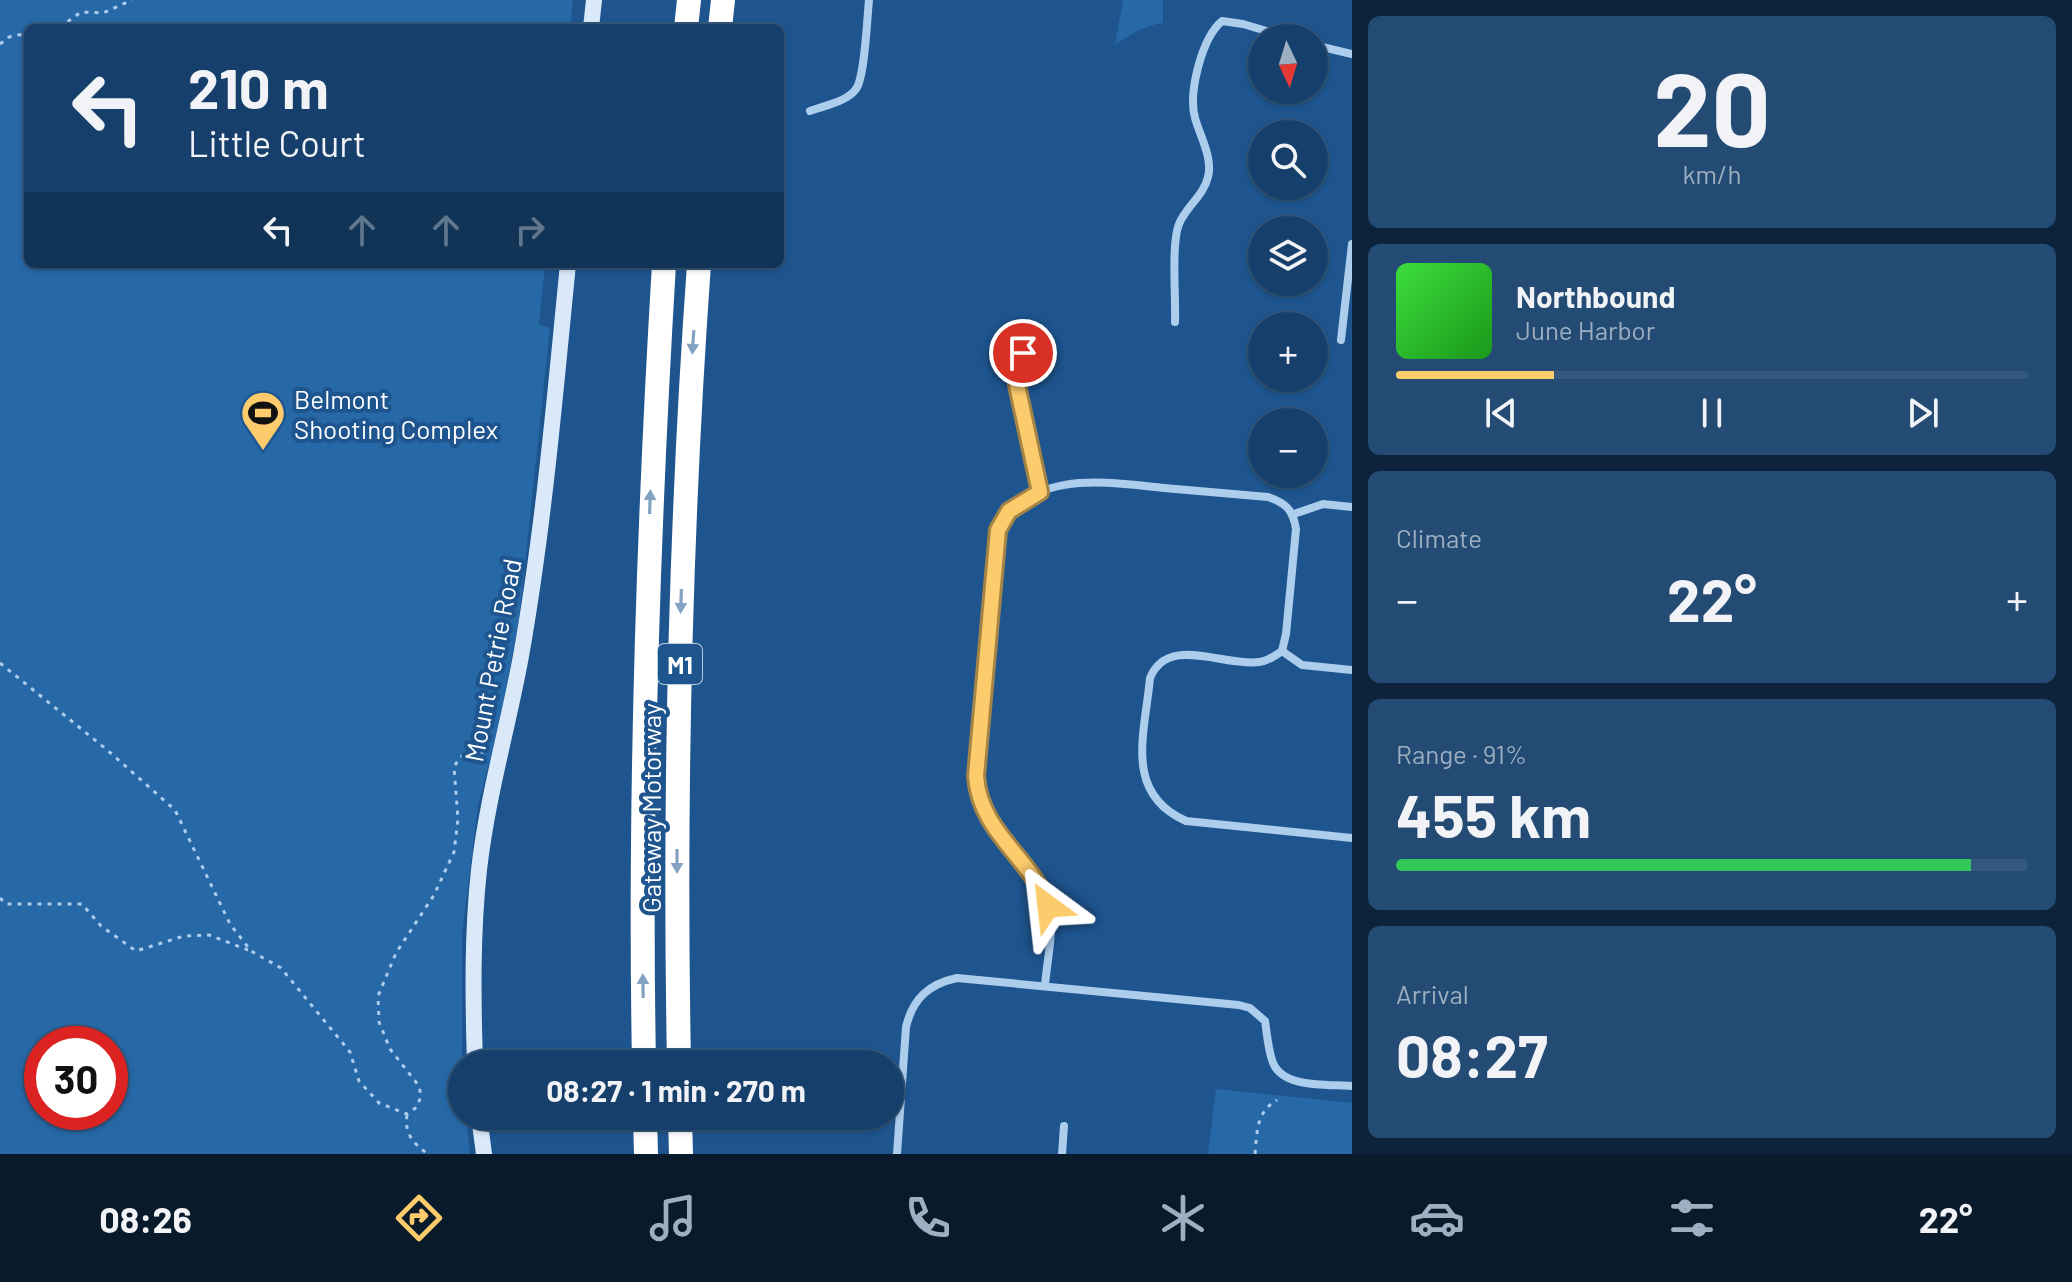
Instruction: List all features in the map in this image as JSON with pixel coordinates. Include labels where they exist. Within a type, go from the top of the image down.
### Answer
[{"type":"highway","points":[[686,24],[689,0]]},
{"type":"highway","points":[[720,24],[723,0]]},
{"type":"highway","name":"Gateway Motorway","points":[[644,1050],[641,828],[644,657],[664,268]]},
{"type":"highway","name":"Gateway Motorway","points":[[679,1050],[677,755],[685,490],[699,268]]},
{"type":"highway","points":[[645,1130],[646,1154]]},
{"type":"highway","points":[[680,1130],[681,1154]]},
{"type":"street","points":[[591,24],[594,0]]},
{"type":"street","points":[[810,111],[843,99],[857,89],[869,0]]},
{"type":"street","points":[[1175,322],[1177,228],[1205,187],[1209,175],[1209,163],[1192,101],[1204,46],[1211,30],[1222,21],[1248,25]]},
{"type":"street","points":[[1328,48],[1352,54]]},
{"type":"street","points":[[1341,340],[1352,244]]},
{"type":"street","name":"Mount Petrie Road","points":[[474,1050],[472,985],[479,869],[521,657],[540,534],[568,268]]},
{"type":"street","points":[[1023,353],[1017,385],[1040,492]]},
{"type":"street","points":[[1045,985],[1050,917],[1048,906],[1043,891],[988,820],[980,804],[976,776],[998,530],[1009,511],[1040,492],[1096,481],[1268,497],[1283,503],[1294,514],[1296,529],[1282,651],[1258,663],[1182,655],[1167,657],[1155,665],[1150,678],[1141,769],[1148,789],[1159,805],[1186,821],[1352,838]]},
{"type":"street","points":[[1294,514],[1323,504],[1352,507]]},
{"type":"street","points":[[1282,651],[1302,665],[1352,670]]},
{"type":"street","points":[[897,1154],[910,1009],[923,993],[939,982],[957,978],[1250,1008],[1265,1021],[1272,1063],[1279,1073],[1289,1079],[1352,1086]]},
{"type":"street","points":[[1062,1154],[1064,1126]]},
{"type":"street","points":[[481,1130],[484,1154]]},
{"type":"path","points":[[64,24],[81,12],[103,13],[132,0]]},
{"type":"path","points":[[0,44],[9,37],[24,34]]},
{"type":"path","points":[[0,663],[175,810],[230,924],[251,951]]},
{"type":"path","points":[[428,1154],[414,1144],[405,1126],[407,1114],[417,1107],[421,1096],[419,1086],[390,1049],[379,1022],[378,996],[396,953],[434,895],[451,860],[458,819],[454,767],[460,757],[473,752],[500,752]]},
{"type":"path","points":[[0,898],[6,904],[82,904],[101,926],[136,951],[184,936],[209,935],[251,951],[281,968],[350,1052],[359,1081],[379,1103],[407,1114]]},
{"type":"path","points":[[1255,1154],[1259,1119],[1264,1109],[1277,1100]]},
{"type":"shaded area","name":"Belmont Shooting Complex","points":[[0,0],[573,0],[570,24],[24,24],[24,268],[545,268],[539,324],[550,328],[519,621],[499,725],[478,806],[462,934],[462,1050],[448,1050],[448,1130],[467,1130],[470,1154],[0,1154]]},
{"type":"shaded area","points":[[1123,0],[1163,0],[1163,23],[1144,28],[1115,45]]},
{"type":"shaded area","points":[[1216,1089],[1352,1103],[1352,1154],[1208,1154]]},
{"type":"place","name":"Belmont Shooting Complex","points":[[263,452]]},
{"type":"route","points":[[1023,353],[1017,385],[1040,492],[1009,511],[998,530],[976,776],[980,804],[988,820],[1043,891],[1048,906]]}]
